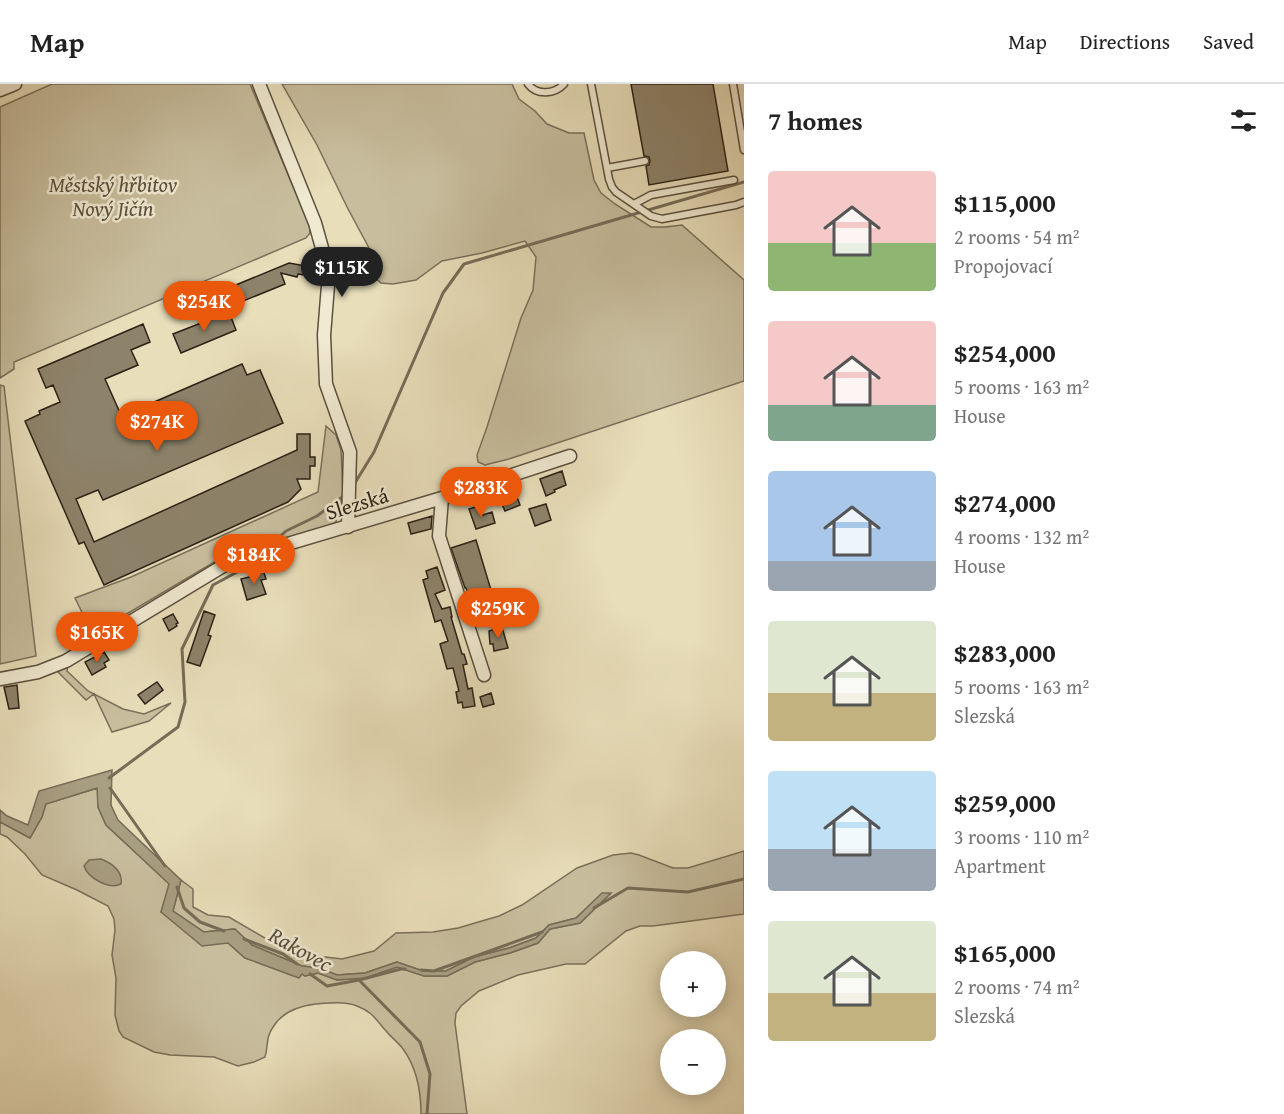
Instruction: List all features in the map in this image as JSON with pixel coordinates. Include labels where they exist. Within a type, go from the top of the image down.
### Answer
[{"type":"street","points":[[0,90],[15,84]]},
{"type":"street","points":[[259,84],[315,223],[329,273],[324,335],[326,384],[350,452],[348,527]]},
{"type":"street","name":"Slezská","points":[[0,679],[38,672],[66,661],[223,566],[244,557],[442,498],[570,456]]},
{"type":"street","points":[[442,498],[439,536],[483,675]]},
{"type":"lane","points":[[528,84],[532,90],[539,92],[554,90],[564,84]]},
{"type":"lane","points":[[591,84],[612,188],[651,216],[662,219],[736,206],[744,202]]},
{"type":"lane","points":[[733,84],[744,150]]},
{"type":"lane","points":[[607,168],[645,161]]},
{"type":"lane","points":[[634,204],[651,195],[734,180]]},
{"type":"green space","name":"Městský hřbitov Nový Jičín","points":[[52,84],[250,84],[310,227],[310,233],[306,238],[14,362],[14,369],[0,378],[0,107]]},
{"type":"green space","points":[[282,84],[512,84],[519,99],[547,124],[569,133],[584,133],[594,180],[601,193],[651,227],[682,225],[744,280],[744,381],[509,459],[485,465],[478,462],[477,455],[521,318],[533,290],[536,257],[525,241],[442,261],[416,280],[393,284],[381,283],[373,276],[369,248],[317,145]]},
{"type":"green space","points":[[0,385],[4,386],[36,656],[0,664]]},
{"type":"green space","points":[[326,426],[336,435],[341,450],[343,493],[334,529],[238,548],[92,633],[75,598],[131,577],[318,492]]},
{"type":"green space","points":[[68,665],[67,671],[94,694],[86,700],[56,670]]},
{"type":"green space","points":[[94,694],[123,709],[144,714],[171,703],[149,721],[112,732]]},
{"type":"green space","points":[[98,788],[98,807],[106,825],[170,884],[161,912],[204,932],[173,911],[181,880],[193,889],[193,907],[208,915],[229,917],[275,944],[309,955],[342,959],[374,951],[396,933],[433,932],[458,928],[499,916],[522,905],[577,868],[613,855],[631,853],[673,868],[688,868],[744,851],[744,914],[640,926],[626,931],[585,964],[566,964],[518,975],[479,991],[461,1006],[456,1013],[455,1023],[467,1114],[421,1114],[417,1080],[408,1056],[371,1014],[352,1004],[316,1004],[292,1011],[281,1017],[271,1031],[265,1057],[238,1066],[214,1057],[154,1052],[123,1037],[115,1015],[116,978],[112,955],[115,930],[114,919],[108,906],[42,875],[25,854],[7,837],[0,834],[0,822],[30,838],[42,817],[45,804]],"holes":[[[602,894],[610,894],[580,923],[550,929],[538,943],[475,962],[447,976],[424,976],[397,967],[365,978],[337,980],[318,973],[305,976],[245,958],[228,943],[204,932],[234,929],[252,945],[302,966],[319,968],[337,975],[365,973],[397,962],[423,971],[446,971],[474,957],[536,938],[549,925],[576,918]]]},
{"type":"shaded area","points":[[112,770],[111,805],[118,820],[181,880],[173,911],[204,932],[235,929],[252,945],[302,966],[319,968],[337,975],[365,973],[397,962],[423,971],[446,971],[474,957],[536,938],[549,925],[576,918],[602,893],[611,893],[580,923],[550,929],[538,943],[475,962],[447,976],[424,976],[397,967],[365,978],[337,980],[318,973],[305,976],[302,974],[299,978],[245,958],[228,943],[202,946],[161,912],[169,884],[106,825],[98,807],[97,788],[46,804],[42,817],[30,838],[0,822],[0,810],[7,816],[28,825],[39,791]]},
{"type":"shaded area","points":[[101,859],[118,871],[121,884],[111,885],[100,882],[86,870],[84,866],[89,860]]},
{"type":"building","points":[[631,84],[713,84],[728,171],[649,185],[646,166],[650,161],[649,157],[644,156]]},
{"type":"building","points":[[289,263],[306,266],[304,275],[298,274],[297,277],[281,273],[285,284],[226,308],[219,292]]},
{"type":"building","points":[[229,312],[236,330],[181,353],[173,334]]},
{"type":"building","points":[[143,324],[150,342],[131,350],[138,365],[105,379],[129,433],[153,423],[145,406],[242,364],[247,375],[260,370],[283,423],[103,500],[98,490],[76,499],[94,542],[297,450],[297,434],[310,434],[310,457],[315,457],[315,466],[310,466],[310,479],[297,479],[301,489],[288,502],[104,585],[84,542],[79,544],[25,421],[40,414],[39,411],[60,402],[53,385],[46,388],[38,369]]},
{"type":"building","points":[[562,471],[566,485],[546,496],[540,479]]},
{"type":"building","points":[[514,489],[520,505],[505,511],[498,495]]},
{"type":"building","points":[[546,504],[551,520],[535,526],[529,509]]},
{"type":"building","points":[[479,506],[483,515],[492,512],[495,523],[476,529],[469,509]]},
{"type":"building","points":[[432,516],[431,529],[411,534],[408,523]]},
{"type":"building","points":[[476,540],[491,590],[469,597],[451,548]]},
{"type":"building","points":[[437,567],[445,590],[435,594],[442,609],[450,607],[462,654],[467,664],[463,665],[468,689],[472,688],[475,706],[463,708],[462,702],[458,703],[456,692],[459,691],[453,668],[447,669],[440,644],[448,641],[441,620],[435,622],[423,580],[428,578],[426,571]]},
{"type":"building","points":[[263,570],[266,579],[261,580],[266,594],[247,600],[241,579]]},
{"type":"building","points":[[204,611],[215,615],[208,635],[211,636],[200,666],[187,662]]},
{"type":"building","points":[[173,614],[178,623],[169,631],[163,619]]},
{"type":"building","points":[[502,627],[508,648],[494,651],[493,644],[490,644],[489,631]]},
{"type":"building","points":[[104,652],[109,660],[104,663],[106,667],[92,675],[85,662]]},
{"type":"building","points":[[157,682],[163,690],[145,704],[138,695]]},
{"type":"building","points":[[17,685],[19,708],[9,709],[4,687]]},
{"type":"building","points":[[491,693],[494,704],[483,707],[480,697]]},
{"type":"waterway","points":[[353,486],[374,452],[443,293],[464,264],[744,182]]},
{"type":"waterway","points":[[273,543],[286,531],[317,516],[345,495]]},
{"type":"waterway","points":[[109,778],[178,727],[185,702],[182,649],[213,585],[268,554]]},
{"type":"waterway","name":"Rakovec","points":[[110,788],[165,866]]},
{"type":"waterway","name":"Rakovec","points":[[594,908],[628,888],[688,892],[744,879]]},
{"type":"waterway","name":"Rakovec","points":[[177,887],[184,908],[200,922],[224,931]]},
{"type":"waterway","name":"Rakovec","points":[[421,970],[434,971],[542,932]]},
{"type":"waterway","name":"Rakovec","points":[[244,939],[283,954],[297,964]]},
{"type":"waterway","name":"Rakovec","points":[[310,974],[327,986],[405,969]]},
{"type":"waterway","points":[[359,980],[420,1042],[430,1074],[427,1114]]}]
